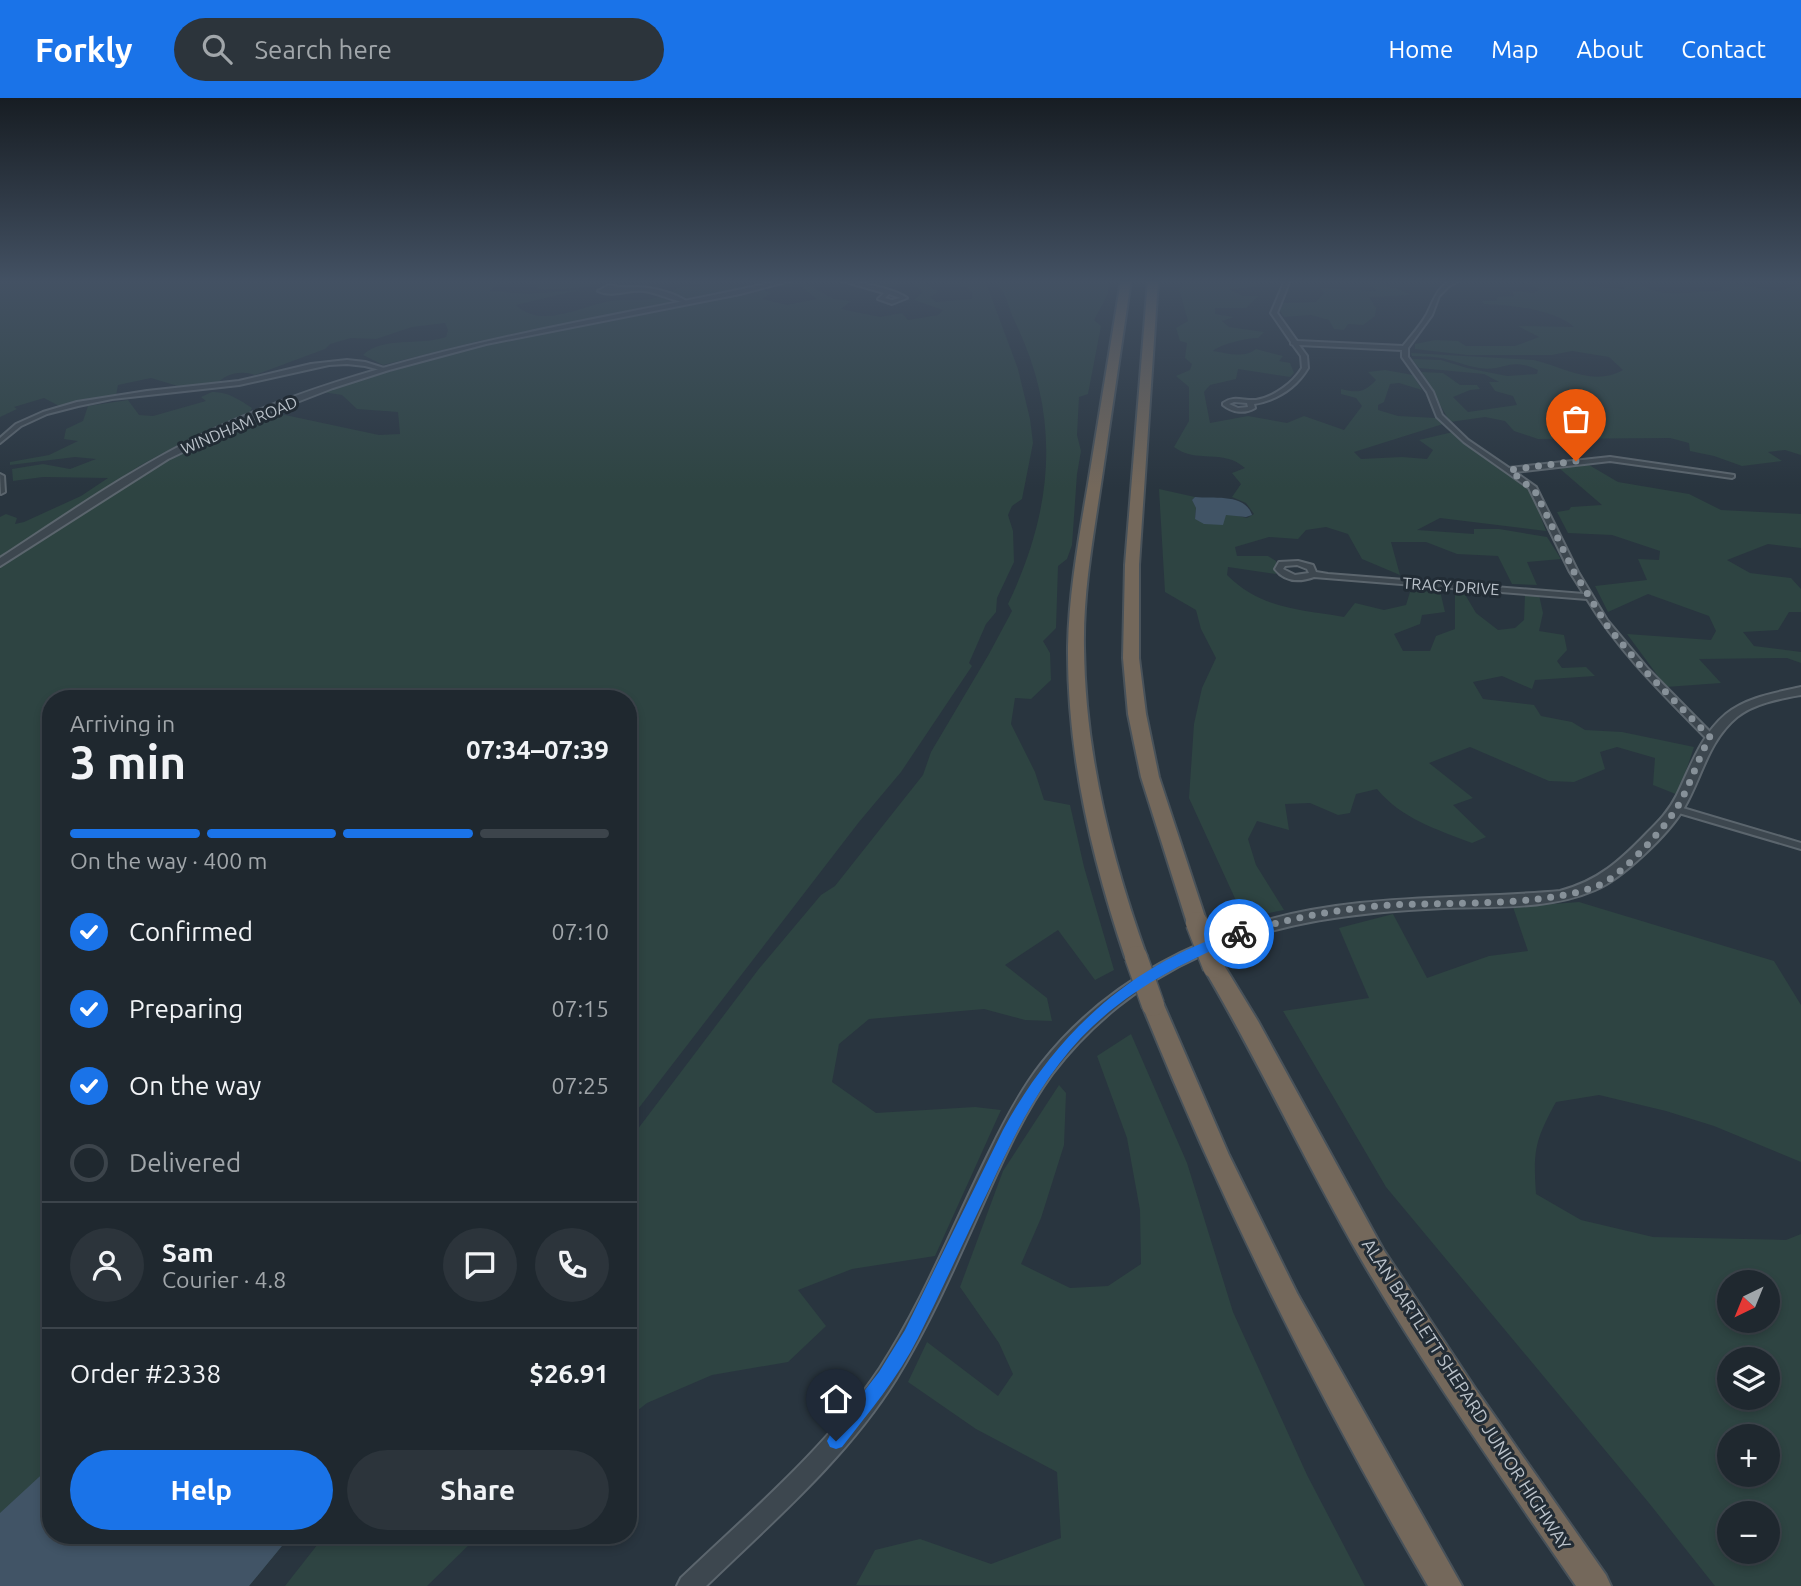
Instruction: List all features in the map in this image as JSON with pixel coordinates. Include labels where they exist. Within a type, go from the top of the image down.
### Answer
[{"type":"highway","points":[[1115,349],[1081,575],[1076,664],[1081,733],[1096,816],[1136,957],[1210,1144],[1267,1263],[1342,1405],[1446,1586]]},
{"type":"highway","name":"ALAN BARTLETT SHEPARD JUNIOR HIGHWAY","points":[[1148,349],[1132,565],[1131,658],[1137,714],[1150,777],[1197,923],[1214,967],[1247,1021],[1374,1257],[1467,1401],[1595,1586]]},
{"type":"street","name":"WINDHAM ROAD","points":[[0,564],[144,469],[183,448],[259,415],[384,369],[454,349]]},
{"type":"street","points":[[1250,402],[1282,391],[1301,376],[1306,362],[1298,349]]},
{"type":"street","points":[[1405,349],[1405,357],[1430,391],[1439,416],[1466,441],[1510,470],[1536,493],[1588,597],[1623,647],[1710,737]]},
{"type":"street","points":[[0,441],[25,422],[79,404],[246,382],[329,362],[356,361],[384,369]]},
{"type":"street","points":[[1510,470],[1586,460],[1610,460],[1732,476]]},
{"type":"street","points":[[0,476],[1,492]]},
{"type":"street","name":"TRACY DRIVE","points":[[1313,574],[1588,597]]},
{"type":"street","points":[[689,1586],[818,1462],[885,1377],[939,1280],[1024,1102],[1065,1047],[1105,1008],[1132,987],[1178,960],[1229,937],[1294,918],[1353,909],[1537,898],[1581,891],[1608,880],[1621,870],[1676,809],[1710,737],[1731,715],[1747,705],[1801,691]]},
{"type":"street","points":[[1676,809],[1801,846]]},
{"type":"green space","points":[[0,349],[324,349],[255,375],[236,373],[219,382],[181,387],[151,378],[118,385],[116,396],[59,406],[44,398],[14,407],[17,409],[0,417]]},
{"type":"green space","points":[[370,349],[445,349],[383,365],[363,355]]},
{"type":"green space","points":[[471,349],[1011,349],[1030,419],[1033,443],[1022,499],[1012,506],[1008,515],[1013,531],[1014,562],[997,598],[996,612],[986,624],[969,663],[972,666],[901,772],[859,822],[637,1110],[637,690],[42,690],[42,1544],[284,1544],[249,1586],[0,1586],[0,567],[110,493],[185,448],[271,412],[379,435],[400,434],[398,412],[357,409],[342,395],[322,392]]},
{"type":"green space","points":[[1026,349],[1097,349],[1088,394],[1079,397],[1077,435],[1081,451],[1072,545],[1067,559],[1058,566],[1056,628],[1043,641],[1050,653],[1051,680],[1031,699],[1015,698],[1011,724],[1035,772],[1044,800],[1070,805],[1084,867],[1114,970],[1095,980],[1058,930],[1005,965],[1047,998],[1052,1021],[1025,1020],[984,1009],[869,1019],[839,1044],[832,1082],[876,1113],[975,1107],[1001,1110],[935,1256],[852,1269],[798,1290],[826,1326],[788,1362],[712,1375],[647,1403],[637,1411],[637,1130],[758,970],[821,895],[835,886],[923,775],[931,752],[1012,611],[1008,604],[1035,534],[1046,464],[1040,393]]},
{"type":"green space","points":[[1186,349],[1216,349],[1213,351],[1240,355],[1258,349],[1283,356],[1279,361],[1290,363],[1294,373],[1290,377],[1238,369],[1236,379],[1210,385],[1204,392],[1210,423],[1248,416],[1287,423],[1304,416],[1344,430],[1362,406],[1356,398],[1341,394],[1341,389],[1364,390],[1376,380],[1368,372],[1385,370],[1413,375],[1422,390],[1399,383],[1390,384],[1378,410],[1398,416],[1436,418],[1443,424],[1354,452],[1361,459],[1427,459],[1433,450],[1419,440],[1453,432],[1531,491],[1546,531],[1440,518],[1417,530],[1474,534],[1474,529],[1499,529],[1547,537],[1561,559],[1527,562],[1537,585],[1512,584],[1498,556],[1457,554],[1426,542],[1391,542],[1400,575],[1362,559],[1348,534],[1326,527],[1306,530],[1298,539],[1269,537],[1235,547],[1237,556],[1268,556],[1276,561],[1276,574],[1228,567],[1227,575],[1253,595],[1267,601],[1344,617],[1355,603],[1384,610],[1406,605],[1410,592],[1440,591],[1445,612],[1422,615],[1420,624],[1394,634],[1403,651],[1430,651],[1436,636],[1455,629],[1455,590],[1463,591],[1476,613],[1498,630],[1515,628],[1524,620],[1525,594],[1539,595],[1543,613],[1539,631],[1564,635],[1567,650],[1557,661],[1562,668],[1586,667],[1595,676],[1535,680],[1532,689],[1502,676],[1473,682],[1483,699],[1534,705],[1541,716],[1572,722],[1585,730],[1622,732],[1694,747],[1678,795],[1653,785],[1655,758],[1617,747],[1600,752],[1605,769],[1574,782],[1549,781],[1470,747],[1429,763],[1473,798],[1453,805],[1486,837],[1472,843],[1433,828],[1397,808],[1377,789],[1356,794],[1350,813],[1338,815],[1310,803],[1285,804],[1289,830],[1257,821],[1248,839],[1256,865],[1284,910],[1244,918],[1189,798],[1194,724],[1202,688],[1216,658],[1201,629],[1196,610],[1165,592],[1159,489],[1195,497],[1192,500],[1196,508],[1195,519],[1230,514],[1247,518],[1254,514],[1246,503],[1232,497],[1241,484],[1232,473],[1245,468],[1228,459],[1191,455],[1174,447],[1189,421],[1189,387],[1176,376],[1190,370],[1192,364],[1185,358]]},
{"type":"green space","points":[[1419,349],[1801,349],[1801,455],[1785,450],[1768,452],[1782,461],[1742,466],[1690,451],[1689,443],[1670,438],[1538,439],[1514,431],[1505,421],[1485,417],[1450,422],[1421,372],[1443,373],[1460,385],[1477,385],[1480,389],[1453,397],[1468,412],[1517,405],[1513,396],[1495,391],[1489,382],[1499,382],[1484,374],[1419,368],[1412,359],[1441,360],[1507,376],[1537,374],[1538,370],[1520,364],[1479,368],[1441,358],[1412,356],[1411,353],[1534,360],[1578,374],[1601,377],[1623,370],[1609,357],[1572,351],[1552,355],[1467,355]]},
{"type":"green space","points":[[212,392],[238,399],[252,408],[250,412],[141,465],[0,556],[0,517],[6,514],[17,518],[15,524],[24,522],[81,496],[108,478],[43,477],[13,481],[12,469],[43,464],[70,469],[96,459],[75,457],[10,465],[10,462],[49,455],[78,441],[64,439],[66,429],[83,421],[88,406],[128,400],[139,415],[153,416],[206,401],[201,397]]},
{"type":"green space","points":[[1589,465],[1618,482],[1689,494],[1721,510],[1801,514],[1801,548],[1768,544],[1727,560],[1750,573],[1791,578],[1801,589],[1801,612],[1789,612],[1778,630],[1743,632],[1754,646],[1801,652],[1801,663],[1787,658],[1699,659],[1721,683],[1666,687],[1627,634],[1711,640],[1716,631],[1709,616],[1648,594],[1608,612],[1595,586],[1647,580],[1638,559],[1659,560],[1660,551],[1612,535],[1568,533],[1557,512],[1569,510],[1571,507],[1602,505],[1559,468]]},
{"type":"green space","points":[[1579,902],[1774,961],[1801,1005],[1801,1162],[1714,1126],[1599,1095],[1556,1102],[1540,1136],[1535,1167],[1536,1194],[1581,1220],[1653,1237],[1786,1240],[1801,1234],[1801,1586],[1715,1586],[1386,1187],[1283,1011],[1369,998],[1339,928],[1393,914],[1427,978],[1489,956],[1528,951],[1513,907]]},
{"type":"green space","points":[[1131,1034],[1187,1163],[1233,1312],[1307,1475],[1365,1586],[856,1585],[875,1550],[920,1539],[991,1564],[1061,1538],[1057,1472],[976,1429],[908,1382],[927,1342],[998,1396],[1013,1374],[999,1343],[960,1287],[1003,1171],[1059,1085],[1066,1093],[1064,1145],[1041,1218],[1021,1264],[1070,1288],[1108,1286],[1141,1264],[1140,1210],[1127,1138],[1097,1056]]},
{"type":"green space","points":[[318,1544],[470,1544],[427,1586],[285,1586]]},
{"type":"water","points":[[1195,497],[1236,500],[1243,503],[1252,515],[1226,515],[1223,525],[1204,524],[1195,519],[1196,508],[1192,500]]},
{"type":"water","points":[[42,1474],[42,1544],[284,1544],[249,1586],[0,1586],[0,1513]]},
{"type":"way so far","points":[[1239,934],[1294,918],[1329,912],[1390,905],[1537,898],[1581,891],[1608,880],[1621,870],[1676,809],[1710,737],[1645,671],[1608,627],[1574,572],[1536,493],[1510,470],[1576,461]]},
{"type":"route","points":[[836,1441],[885,1377],[911,1335],[1024,1102],[1051,1064],[1088,1023],[1132,987],[1178,960],[1239,934]]}]
